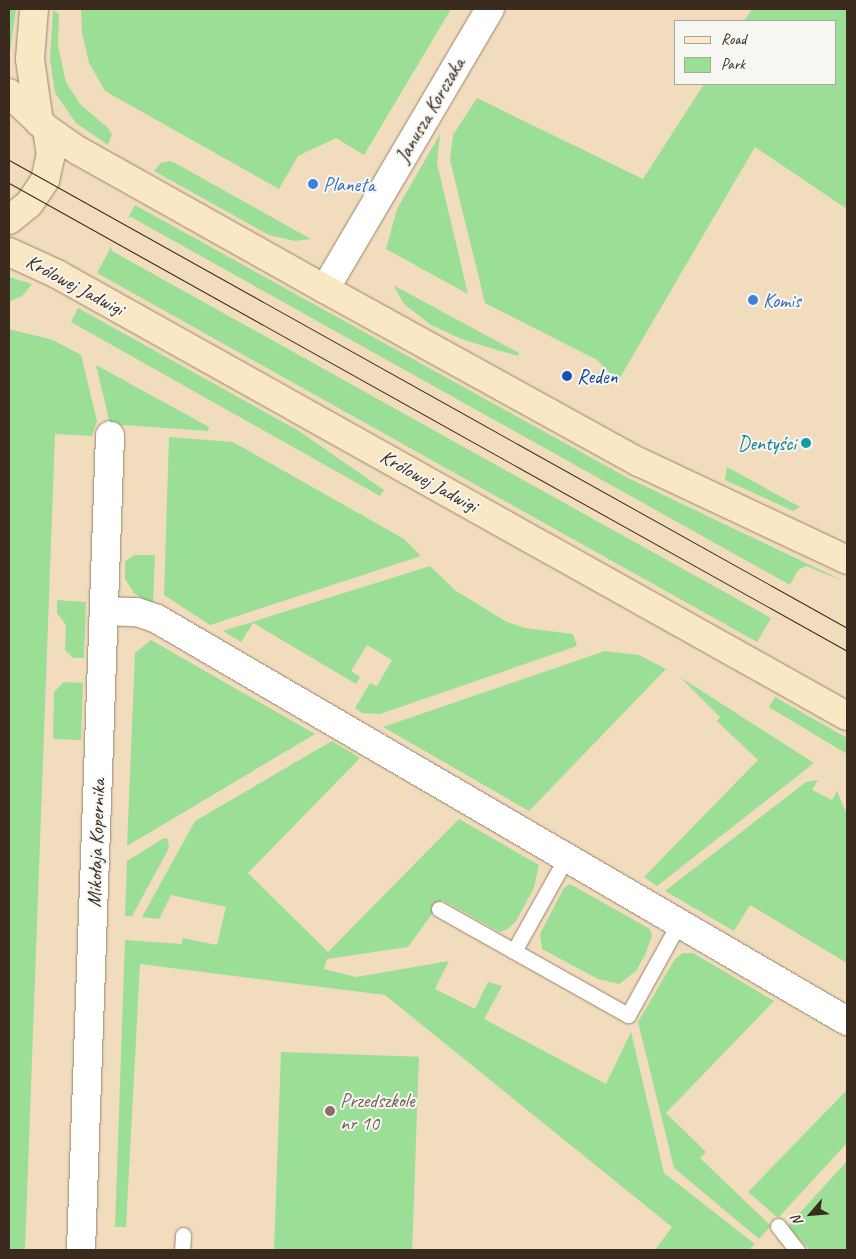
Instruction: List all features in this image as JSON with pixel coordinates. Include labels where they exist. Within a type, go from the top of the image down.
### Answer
[{"type":"street","points":[[9,220],[29,204],[45,180],[50,155],[30,60],[34,9]]},
{"type":"street","name":"Janusza Korczaka","points":[[325,289],[490,9]]},
{"type":"street","points":[[9,93],[43,126],[79,151],[325,289],[632,459],[847,560]]},
{"type":"street","name":"Królowej Jadwigi","points":[[9,252],[57,274],[847,716]]},
{"type":"street","name":"Mikołaja Kopernika","points":[[81,1250],[110,436]]},
{"type":"street","points":[[104,611],[137,612],[157,619],[847,1021]]},
{"type":"lane","points":[[514,951],[566,858]]},
{"type":"lane","points":[[439,909],[628,1015],[679,923]]},
{"type":"lane","points":[[778,1226],[796,1250]]},
{"type":"lane","points":[[182,1235],[182,1250]]},
{"type":"green space","points":[[9,9],[16,9],[10,52],[9,52]]},
{"type":"green space","points":[[81,9],[451,9],[364,155],[336,138],[298,156],[279,189],[105,91],[89,63],[82,32]]},
{"type":"green space","points":[[752,9],[847,9],[847,209],[755,147],[618,381],[597,360],[485,303],[450,160],[453,135],[477,98],[643,179],[703,85],[836,85],[836,20],[745,20]]},
{"type":"green space","points":[[53,10],[59,14],[58,46],[66,82],[80,104],[108,128],[112,134],[108,145],[76,123],[55,93],[50,58]]},
{"type":"green space","points":[[440,134],[437,163],[468,294],[386,249],[397,209]]},
{"type":"green space","points":[[170,161],[311,239],[295,241],[269,235],[154,171],[161,163]]},
{"type":"green space","points":[[135,205],[628,478],[846,582],[806,566],[798,570],[790,585],[131,217],[128,218]]},
{"type":"green space","points":[[111,247],[112,251],[771,618],[757,642],[97,273]]},
{"type":"green space","points":[[9,277],[32,284],[22,296],[9,302]]},
{"type":"green space","points":[[393,285],[519,353],[518,356],[464,340],[431,325],[404,304]]},
{"type":"green space","points":[[78,308],[299,431],[384,490],[380,496],[71,322]]},
{"type":"green space","points":[[9,329],[53,340],[81,355],[97,421],[92,436],[55,434],[25,1250],[9,1250]]},
{"type":"green space","points":[[96,365],[209,427],[208,431],[110,424]]},
{"type":"green space","points":[[169,437],[233,442],[404,539],[421,556],[210,625],[164,595]]},
{"type":"green space","points":[[727,467],[800,507],[793,511],[725,480]]},
{"type":"green space","points":[[135,555],[155,555],[153,605],[134,593],[125,579],[125,561]]},
{"type":"green space","points":[[430,566],[456,591],[507,622],[525,628],[573,634],[577,646],[380,714],[362,713],[355,708],[370,683],[377,686],[392,660],[367,645],[351,671],[360,677],[356,684],[253,623],[241,642],[223,631]]},
{"type":"green space","points":[[57,600],[86,602],[84,658],[73,658],[65,650],[66,625],[57,613]]},
{"type":"green space","points":[[151,640],[315,734],[127,846],[135,653]]},
{"type":"green space","points":[[605,651],[639,655],[666,669],[529,811],[383,727]]},
{"type":"green space","points":[[680,677],[814,763],[657,886],[644,877],[758,760],[717,721],[720,717]]},
{"type":"green space","points":[[64,682],[83,683],[81,740],[53,739],[54,692]]},
{"type":"green space","points":[[775,697],[847,738],[847,754],[769,707]]},
{"type":"green space","points":[[332,741],[360,758],[248,873],[328,952],[459,819],[539,865],[534,888],[516,921],[508,929],[500,932],[442,900],[408,947],[327,959],[324,969],[356,977],[449,961],[435,989],[475,1009],[488,982],[502,986],[484,1019],[606,1084],[631,1032],[664,1173],[755,1244],[749,1250],[655,1250],[672,1227],[385,995],[140,964],[126,1227],[115,1227],[125,940],[182,944],[183,938],[217,945],[226,907],[171,895],[159,919],[142,917],[195,821]]},
{"type":"green space","points":[[818,780],[812,790],[832,800],[837,791],[847,815],[847,963],[750,905],[734,931],[665,891],[806,782]]},
{"type":"green space","points":[[164,838],[168,839],[169,848],[132,916],[125,916],[127,861]]},
{"type":"green space","points":[[570,884],[650,929],[652,936],[645,955],[636,971],[619,984],[598,979],[542,949],[540,934],[564,888]]},
{"type":"green space","points":[[683,953],[693,953],[774,1001],[666,1113],[706,1152],[700,1158],[771,1226],[759,1239],[674,1168],[638,1022],[675,959]]},
{"type":"green space","points":[[281,1052],[419,1057],[412,1250],[274,1250]]},
{"type":"green space","points":[[847,1090],[847,1143],[778,1218],[748,1192]]},
{"type":"green space","points":[[847,1161],[847,1250],[810,1250],[787,1227]]},
{"type":"tram line","points":[[9,160],[847,628]]},
{"type":"tram line","points":[[9,183],[847,651]]},
{"type":"place","name":"Planeta","points":[[313,184]]},
{"type":"place","name":"Komis","points":[[753,300]]},
{"type":"place","name":"Reden","points":[[567,376]]},
{"type":"place","name":"Dentyści","points":[[806,443]]},
{"type":"place","name":"Przedszkole nr 10","points":[[330,1111]]}]
